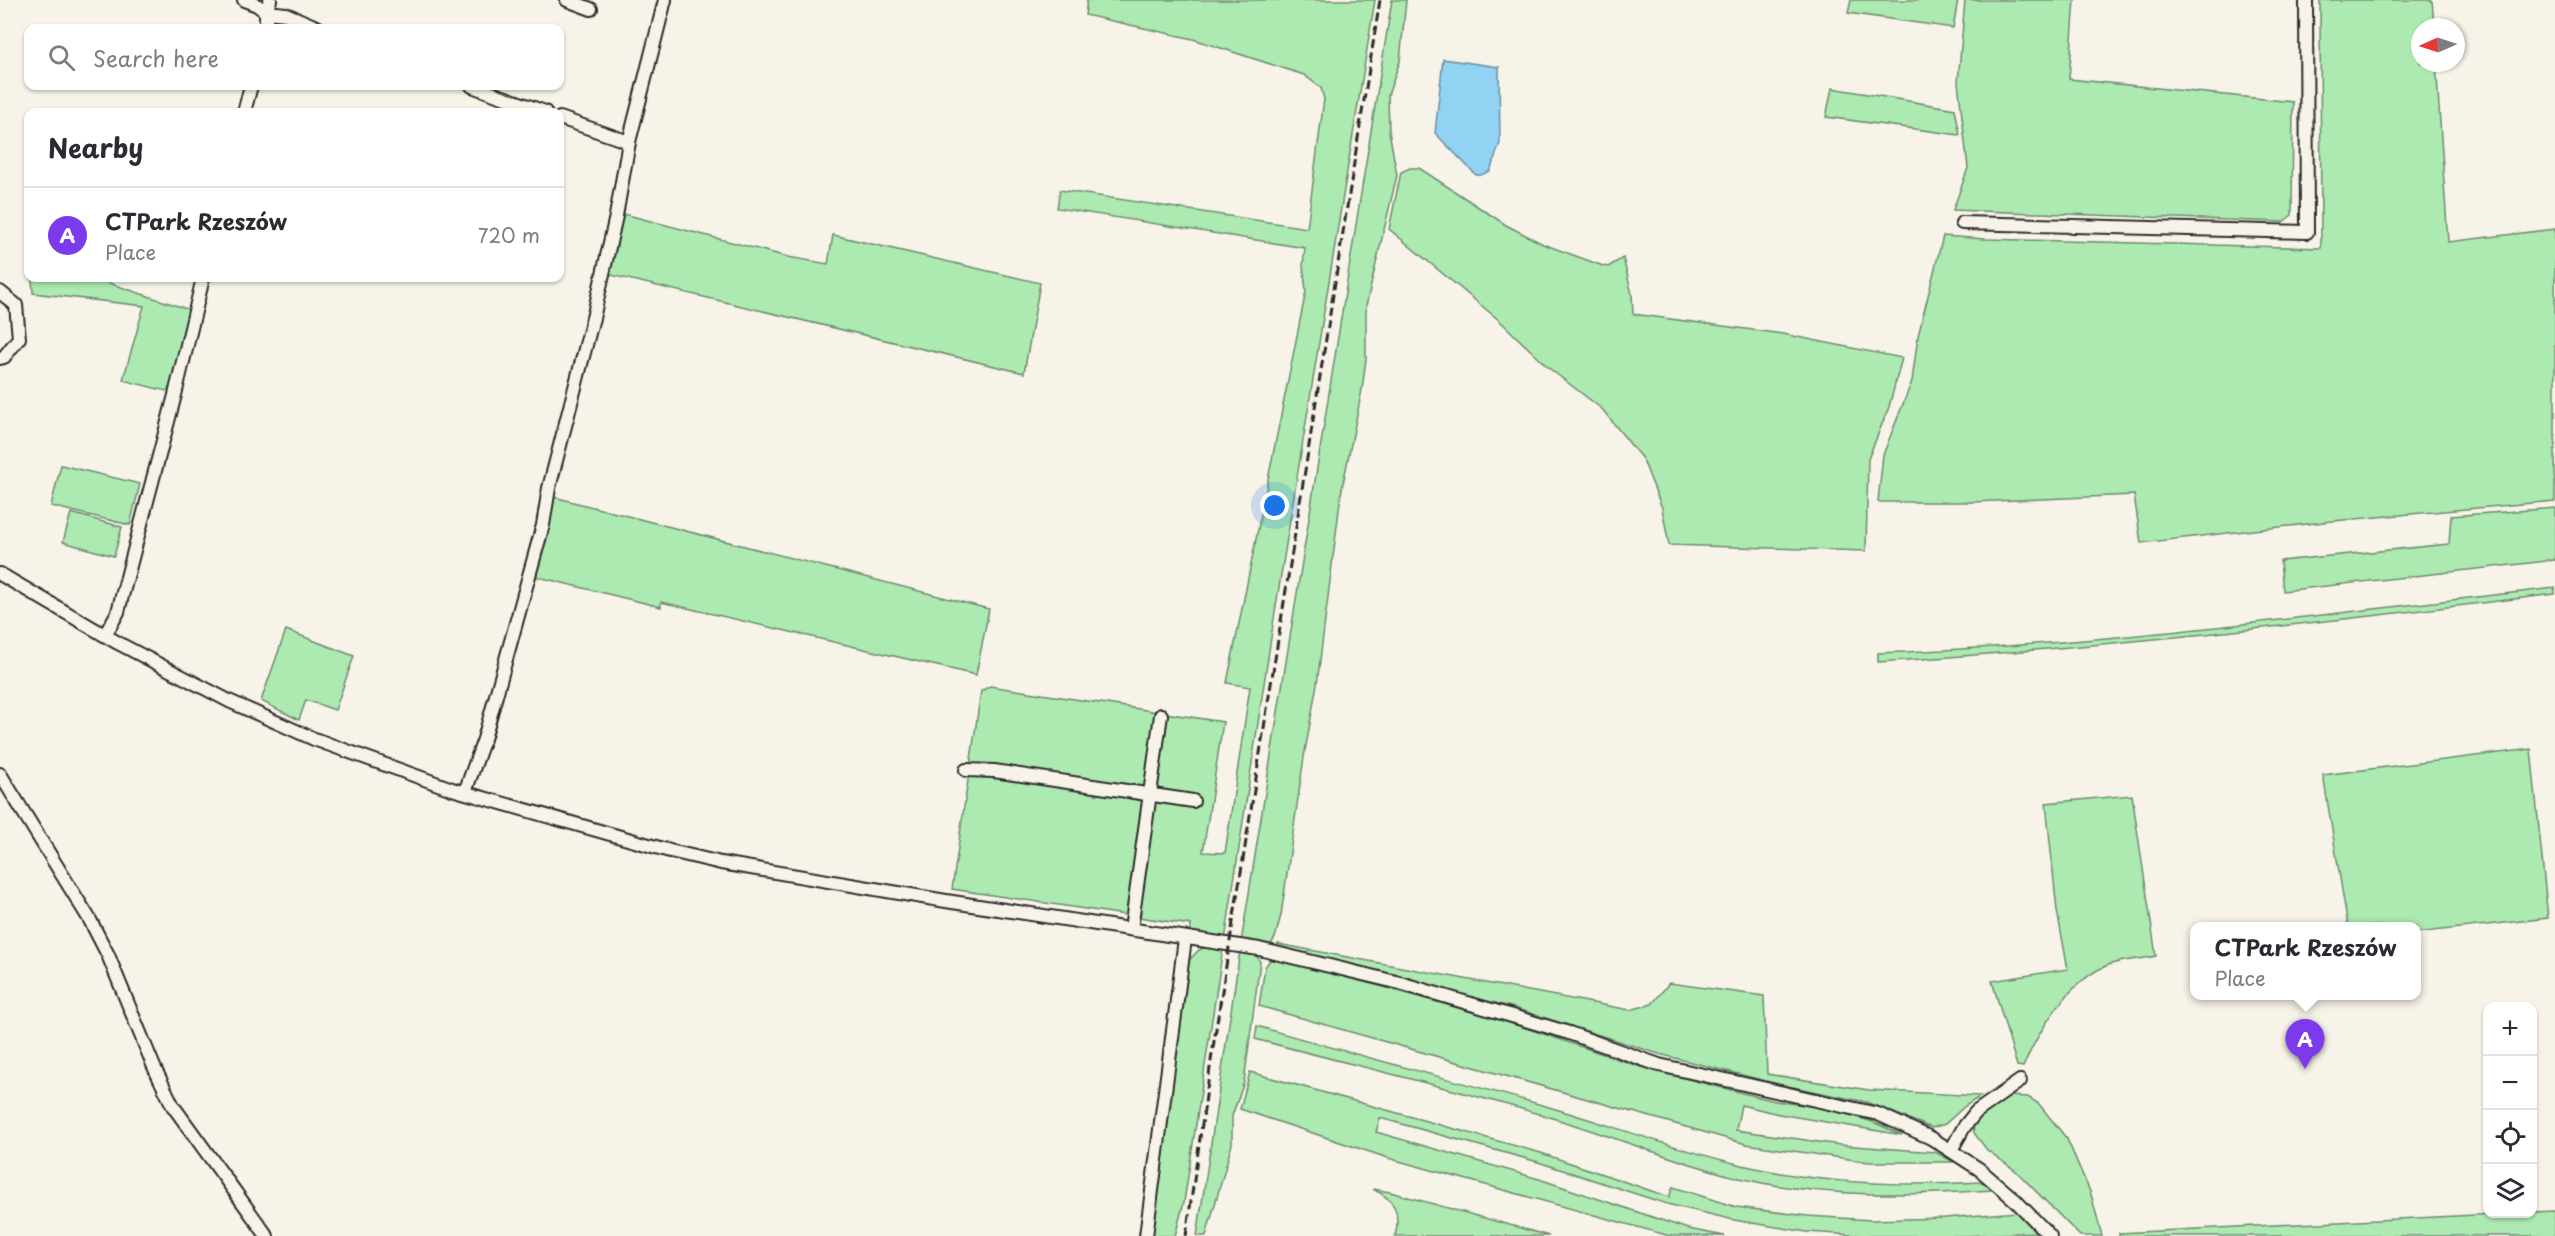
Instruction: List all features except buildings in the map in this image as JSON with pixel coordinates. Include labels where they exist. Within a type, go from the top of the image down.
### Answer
[{"type":"street","points":[[244,0],[258,5],[266,12],[286,14],[310,24]]},
{"type":"street","points":[[266,24],[266,12],[270,0]]},
{"type":"street","points":[[567,0],[591,9]]},
{"type":"street","points":[[465,792],[484,739],[543,525],[549,488],[614,228],[629,142],[665,0]]},
{"type":"street","points":[[1962,223],[2307,232],[2306,0]]},
{"type":"street","points":[[245,108],[250,90]]},
{"type":"street","points":[[483,90],[534,108]]},
{"type":"street","points":[[564,119],[629,142]]},
{"type":"street","points":[[105,635],[118,612],[202,282]]},
{"type":"street","points":[[0,292],[16,305],[19,338],[4,357],[0,358]]},
{"type":"street","points":[[0,574],[201,687],[314,739],[441,786],[670,851],[721,863],[946,901],[1259,949],[1400,983],[1569,1034],[1659,1065],[1878,1114],[1917,1131],[1979,1169],[2050,1236]]},
{"type":"street","points":[[1131,930],[1161,716]]},
{"type":"street","points":[[966,770],[994,771],[1193,801]]},
{"type":"street","points":[[0,774],[90,920],[108,955],[154,1067],[173,1106],[267,1236]]},
{"type":"street","points":[[1146,1236],[1185,939]]},
{"type":"street","points":[[1951,1150],[1976,1112],[2020,1081]]},
{"type":"green space","points":[[1087,0],[1375,0],[1274,618],[1225,940],[1190,934],[1191,925],[952,889],[981,691],[990,686],[1223,722],[1203,852],[1225,853],[1250,687],[1227,683],[1306,291],[1303,265],[1305,248],[1057,208],[1060,190],[1307,228],[1324,99],[1321,88],[1304,75],[1193,39],[1085,15]]},
{"type":"green space","points":[[1392,0],[1406,0],[1400,61],[1388,95],[1389,131],[1397,175],[1366,306],[1366,359],[1362,390],[1341,494],[1317,684],[1281,915],[1275,938],[1270,946],[1241,943]]},
{"type":"green space","points":[[1851,0],[1958,0],[1953,28],[1848,13]]},
{"type":"green space","points":[[1965,0],[2075,0],[2069,79],[2293,102],[2292,215],[2283,222],[1953,210],[1968,168],[1958,82]]},
{"type":"green space","points":[[2320,0],[2432,0],[2433,18],[2411,18],[2411,72],[2437,72],[2448,242],[2555,229],[2555,501],[2333,521],[2141,543],[2134,495],[1971,502],[1878,502],[1883,455],[1912,381],[1918,336],[1943,236],[2321,248]]},
{"type":"green space","points":[[1832,88],[1955,109],[1960,135],[1826,117]]},
{"type":"green space","points":[[1410,168],[1419,168],[1506,225],[1543,244],[1608,267],[1623,258],[1632,294],[1633,314],[1783,334],[1902,358],[1889,407],[1868,459],[1866,551],[1669,545],[1662,508],[1643,460],[1602,409],[1550,369],[1500,321],[1389,229],[1401,172]]},
{"type":"green space","points":[[620,213],[788,257],[828,264],[833,235],[1040,283],[1024,373],[607,274]]},
{"type":"green space","points":[[32,282],[106,282],[190,310],[170,387],[166,391],[123,380],[144,306],[33,293]]},
{"type":"green space","points":[[61,465],[140,484],[130,525],[51,506]]},
{"type":"green space","points":[[550,496],[989,609],[976,675],[661,602],[661,607],[534,576]]},
{"type":"green space","points":[[2555,508],[2555,560],[2283,591],[2280,561],[2449,544],[2451,516]]},
{"type":"green space","points":[[71,513],[122,527],[114,556],[63,542]]},
{"type":"green space","points":[[2555,588],[2555,594],[2302,624],[2047,649],[1878,662],[1878,653],[2133,636]]},
{"type":"green space","points":[[286,630],[354,656],[335,710],[306,700],[299,720],[261,701]]},
{"type":"green space","points":[[2531,749],[2548,918],[2421,932],[2421,922],[2347,922],[2323,775]]},
{"type":"green space","points":[[2132,795],[2156,956],[2111,964],[2082,981],[2069,993],[2047,1022],[2023,1067],[2017,1066],[1992,981],[2068,969],[2057,911],[2046,803]]},
{"type":"green space","points":[[1278,944],[1630,1010],[1652,1004],[1669,983],[1764,996],[1767,1074],[1869,1090],[1981,1096],[1965,1106],[1945,1124],[1932,1128],[1866,1102],[1778,1084],[1659,1054],[1511,1007],[1276,947]]},
{"type":"green space","points":[[1206,947],[1223,948],[1184,1202],[1175,1236],[1152,1236],[1186,963],[1199,950]]},
{"type":"green space","points":[[1240,951],[1256,954],[1260,962],[1244,1082],[1232,1116],[1232,1144],[1206,1236],[1197,1236]]},
{"type":"green space","points":[[1276,959],[1508,1022],[1638,1066],[1775,1101],[1830,1109],[1873,1122],[1902,1135],[1779,1114],[1741,1105],[1736,1130],[1840,1145],[1935,1152],[1954,1162],[1869,1162],[1746,1144],[1259,1006],[1265,967],[1270,960]]},
{"type":"green space","points":[[1257,1026],[1542,1105],[1691,1152],[1742,1165],[1831,1180],[1891,1184],[1982,1182],[1993,1190],[1866,1194],[1770,1185],[1691,1164],[1513,1106],[1255,1039]]},
{"type":"green space","points":[[1250,1072],[1541,1153],[1669,1197],[1673,1187],[1736,1207],[1808,1216],[1871,1220],[1945,1218],[2017,1212],[2036,1232],[1966,1236],[1868,1236],[1807,1232],[1734,1220],[1667,1204],[1538,1162],[1380,1118],[1376,1132],[1539,1179],[1688,1229],[1725,1236],[1670,1236],[1388,1158],[1240,1109]]},
{"type":"green space","points":[[2009,1096],[2028,1097],[2039,1104],[2067,1139],[2091,1194],[2102,1236],[2080,1236],[2016,1171],[1987,1150],[1974,1133],[1973,1122]]},
{"type":"green space","points":[[1373,1189],[1549,1236],[1395,1236],[1397,1220],[1394,1208],[1387,1198]]},
{"type":"green space","points":[[2555,1211],[2555,1236],[2119,1236],[2119,1233],[2483,1215],[2483,1218],[2537,1218],[2537,1212]]},
{"type":"water","points":[[1443,59],[1499,67],[1500,143],[1490,171],[1481,175],[1476,175],[1435,133]]},
{"type":"railway","points":[[1186,1236],[1212,1054],[1380,0]]},
{"type":"place","name":"CTPark Rzeszów","points":[[2305,1069]]}]
